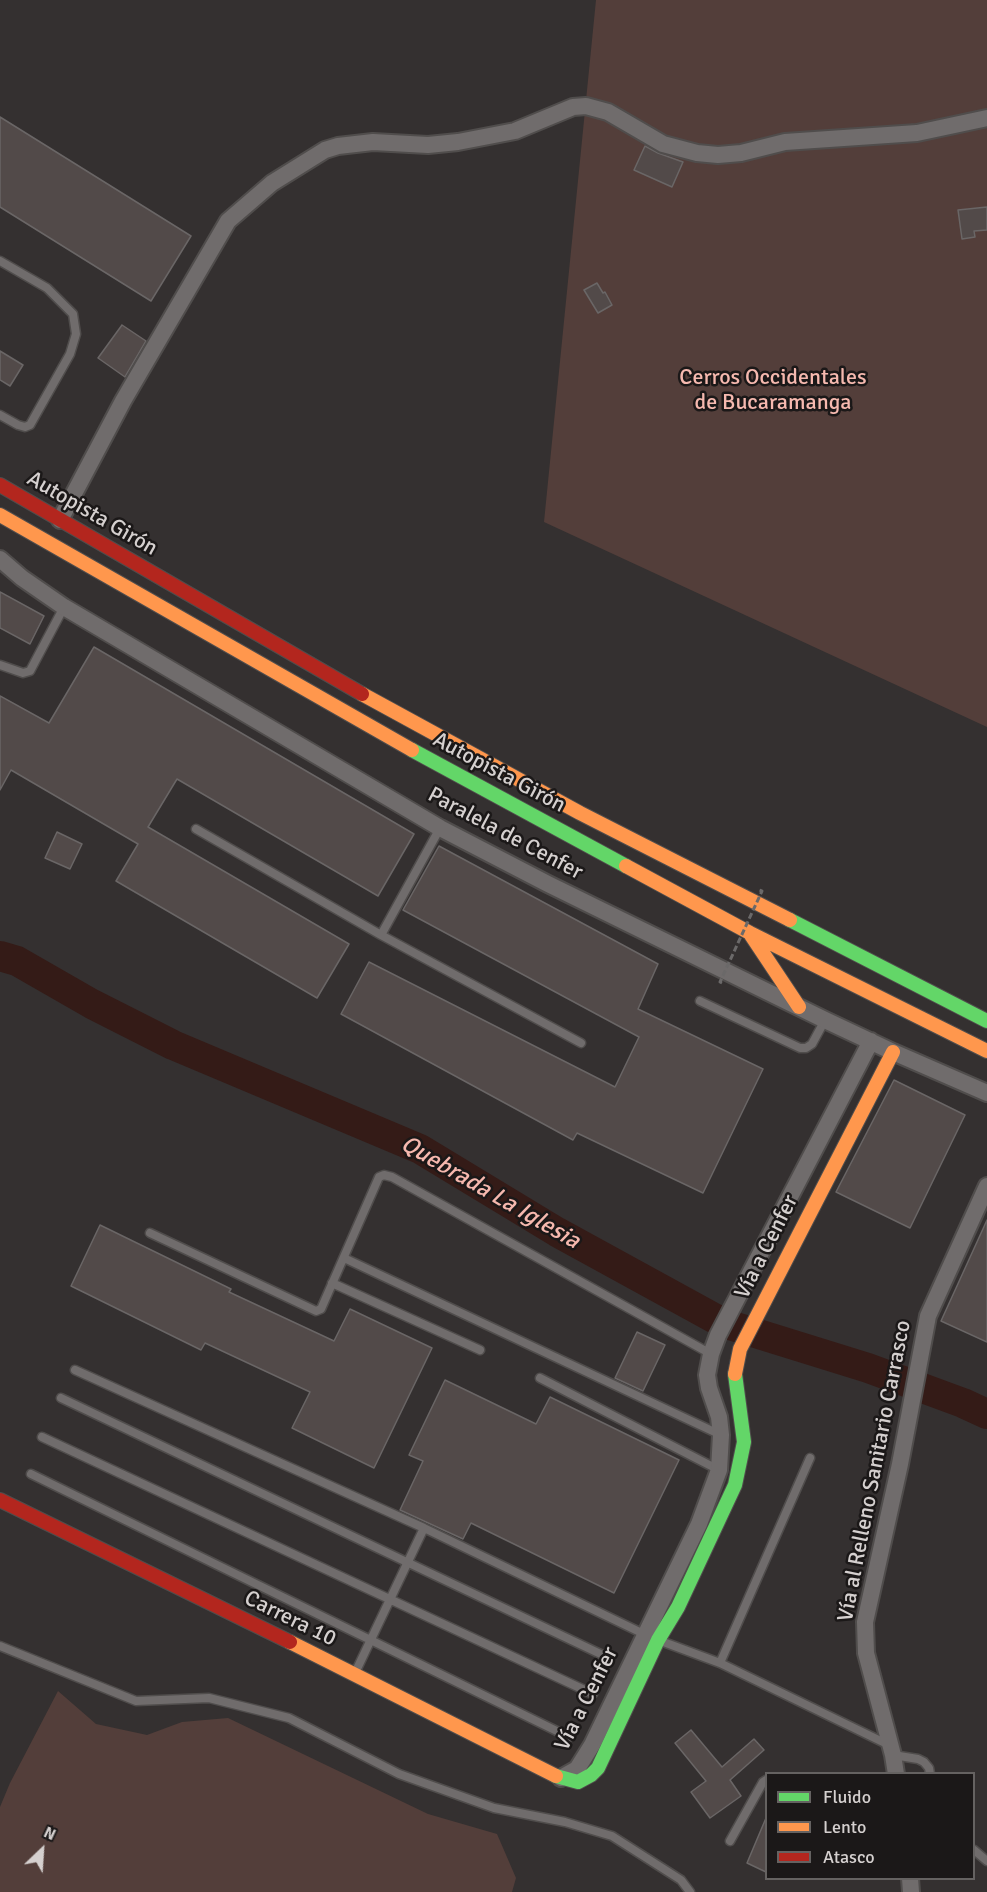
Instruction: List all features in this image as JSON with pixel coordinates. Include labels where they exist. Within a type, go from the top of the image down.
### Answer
[{"type":"main road","name":"Autopista Girón","points":[[0,485],[390,710],[580,813],[987,1021]]},
{"type":"main road","name":"Autopista Girón","points":[[0,514],[375,730],[750,933],[987,1051]]},
{"type":"main road","points":[[750,933],[799,1007]]},
{"type":"main road","name":"Vía a Cenfer","points":[[651,1637],[678,1607],[738,1476],[744,1442],[734,1370],[740,1349],[893,1052]]},
{"type":"main road","name":"Carrera 10","points":[[0,1500],[561,1778]]},
{"type":"street","points":[[60,520],[123,401],[228,221],[272,183],[325,150],[363,142],[428,145],[458,142],[515,131],[573,107],[586,106],[608,112],[663,144],[697,153],[718,155],[741,153],[785,142],[916,133],[987,118]]},
{"type":"street","name":"Paralela de Cenfer","points":[[0,559],[22,578],[64,607],[440,828],[548,884],[825,1020],[987,1093]]},
{"type":"street","name":"Vía a Cenfer","points":[[561,1778],[577,1769],[584,1759],[636,1655],[651,1637],[699,1524],[719,1470],[721,1435],[719,1417],[707,1375],[711,1354],[718,1335],[871,1041]]},
{"type":"street","name":"Vía al Relleno Sanitario Carrasco","points":[[896,1772],[876,1683],[866,1653],[865,1622],[928,1316],[987,1186]]},
{"type":"lane","points":[[0,261],[47,288],[73,314],[76,334],[70,354],[30,425],[25,427],[18,425],[0,415]]},
{"type":"lane","name":"Paralela de Cenfer","points":[[0,567],[22,578]]},
{"type":"lane","points":[[0,665],[23,673],[30,671],[64,607]]},
{"type":"lane","points":[[381,935],[440,828]]},
{"type":"lane","points":[[196,829],[381,935],[581,1043]]},
{"type":"lane","points":[[700,1001],[800,1048],[806,1048],[812,1044],[825,1020]]},
{"type":"lane","points":[[150,1233],[311,1310],[321,1309],[379,1177],[392,1177],[711,1354]]},
{"type":"lane","points":[[344,1258],[721,1435]]},
{"type":"lane","points":[[332,1283],[480,1350]]},
{"type":"lane","points":[[75,1370],[424,1528],[651,1637],[720,1663],[892,1750],[924,1762],[930,1772]]},
{"type":"lane","points":[[540,1378],[719,1470]]},
{"type":"lane","points":[[61,1398],[609,1658]]},
{"type":"lane","points":[[42,1437],[593,1694]]},
{"type":"lane","points":[[720,1663],[810,1458]]},
{"type":"lane","points":[[32,1474],[569,1737]]},
{"type":"lane","points":[[355,1674],[424,1528]]},
{"type":"lane","points":[[0,1646],[136,1701],[209,1698],[289,1718],[410,1778],[494,1808],[565,1822],[612,1836],[681,1880],[690,1892]]},
{"type":"lane","points":[[730,1841],[765,1781]]},
{"type":"lane","points":[[975,1851],[987,1861]]},
{"type":"path","points":[[722,983],[720,982],[762,891],[759,890]]},
{"type":"green space","name":"Cerros Occidentales de Bucaramanga","points":[[596,0],[987,0],[987,727],[544,522]]},
{"type":"green space","points":[[58,1691],[96,1724],[147,1735],[182,1722],[228,1718],[428,1814],[497,1834],[516,1878],[512,1892],[0,1892],[0,1807]]},
{"type":"building","points":[[0,117],[191,236],[151,301],[0,207]]},
{"type":"building","points":[[645,146],[683,162],[672,187],[634,170]]},
{"type":"building","points":[[987,207],[987,230],[974,231],[975,237],[962,239],[958,210]]},
{"type":"building","points":[[597,283],[612,305],[598,313],[584,290]]},
{"type":"building","points":[[122,325],[146,341],[125,377],[98,358]]},
{"type":"building","points":[[0,351],[23,365],[10,386],[0,380]]},
{"type":"building","points":[[0,592],[44,616],[30,644],[0,628]]},
{"type":"building","points":[[94,647],[414,834],[378,896],[177,779],[148,827],[349,944],[317,998],[116,881],[138,844],[11,770],[0,790],[0,696],[49,723]]},
{"type":"building","points":[[57,832],[82,844],[70,869],[45,858]]},
{"type":"building","points":[[439,846],[658,964],[638,1009],[763,1069],[703,1193],[577,1133],[573,1140],[341,1014],[369,962],[615,1087],[639,1037],[403,910]]},
{"type":"building","points":[[894,1080],[965,1115],[910,1228],[836,1192]]},
{"type":"building","points":[[987,1220],[987,1342],[941,1321]]},
{"type":"building","points":[[100,1225],[231,1289],[229,1292],[334,1341],[350,1309],[432,1348],[374,1468],[292,1428],[310,1392],[205,1343],[201,1350],[71,1286]]},
{"type":"building","points":[[637,1332],[665,1345],[643,1391],[615,1378]]},
{"type":"building","points":[[445,1380],[536,1424],[550,1397],[679,1460],[614,1593],[471,1523],[463,1539],[400,1510],[423,1461],[409,1455]]},
{"type":"building","points":[[691,1730],[722,1767],[754,1739],[764,1750],[730,1780],[741,1796],[710,1818],[691,1792],[706,1781],[675,1743]]},
{"type":"building","points":[[765,1820],[765,1872],[747,1863]]},
{"type":"waterway","name":"Quebrada La Iglesia","points":[[0,956],[17,961],[92,1004],[173,1045],[420,1149],[557,1232],[723,1323],[868,1368],[987,1414]]},
{"type":"traffic: fast","points":[[412,750],[626,866]]},
{"type":"traffic: fast","points":[[790,920],[987,1021]]},
{"type":"traffic: fast","points":[[556,1776],[578,1782],[598,1768],[658,1640],[678,1607],[735,1485],[744,1442],[735,1374]]},
{"type":"traffic: slow","points":[[0,515],[412,750]]},
{"type":"traffic: slow","points":[[362,694],[580,813],[790,920]]},
{"type":"traffic: slow","points":[[626,866],[750,933],[987,1051]]},
{"type":"traffic: slow","points":[[751,935],[799,1007]]},
{"type":"traffic: slow","points":[[735,1374],[740,1349],[893,1052]]},
{"type":"traffic: slow","points":[[290,1642],[556,1776]]},
{"type":"traffic: jam","points":[[0,485],[362,694]]},
{"type":"traffic: jam","points":[[0,1500],[290,1642]]}]
